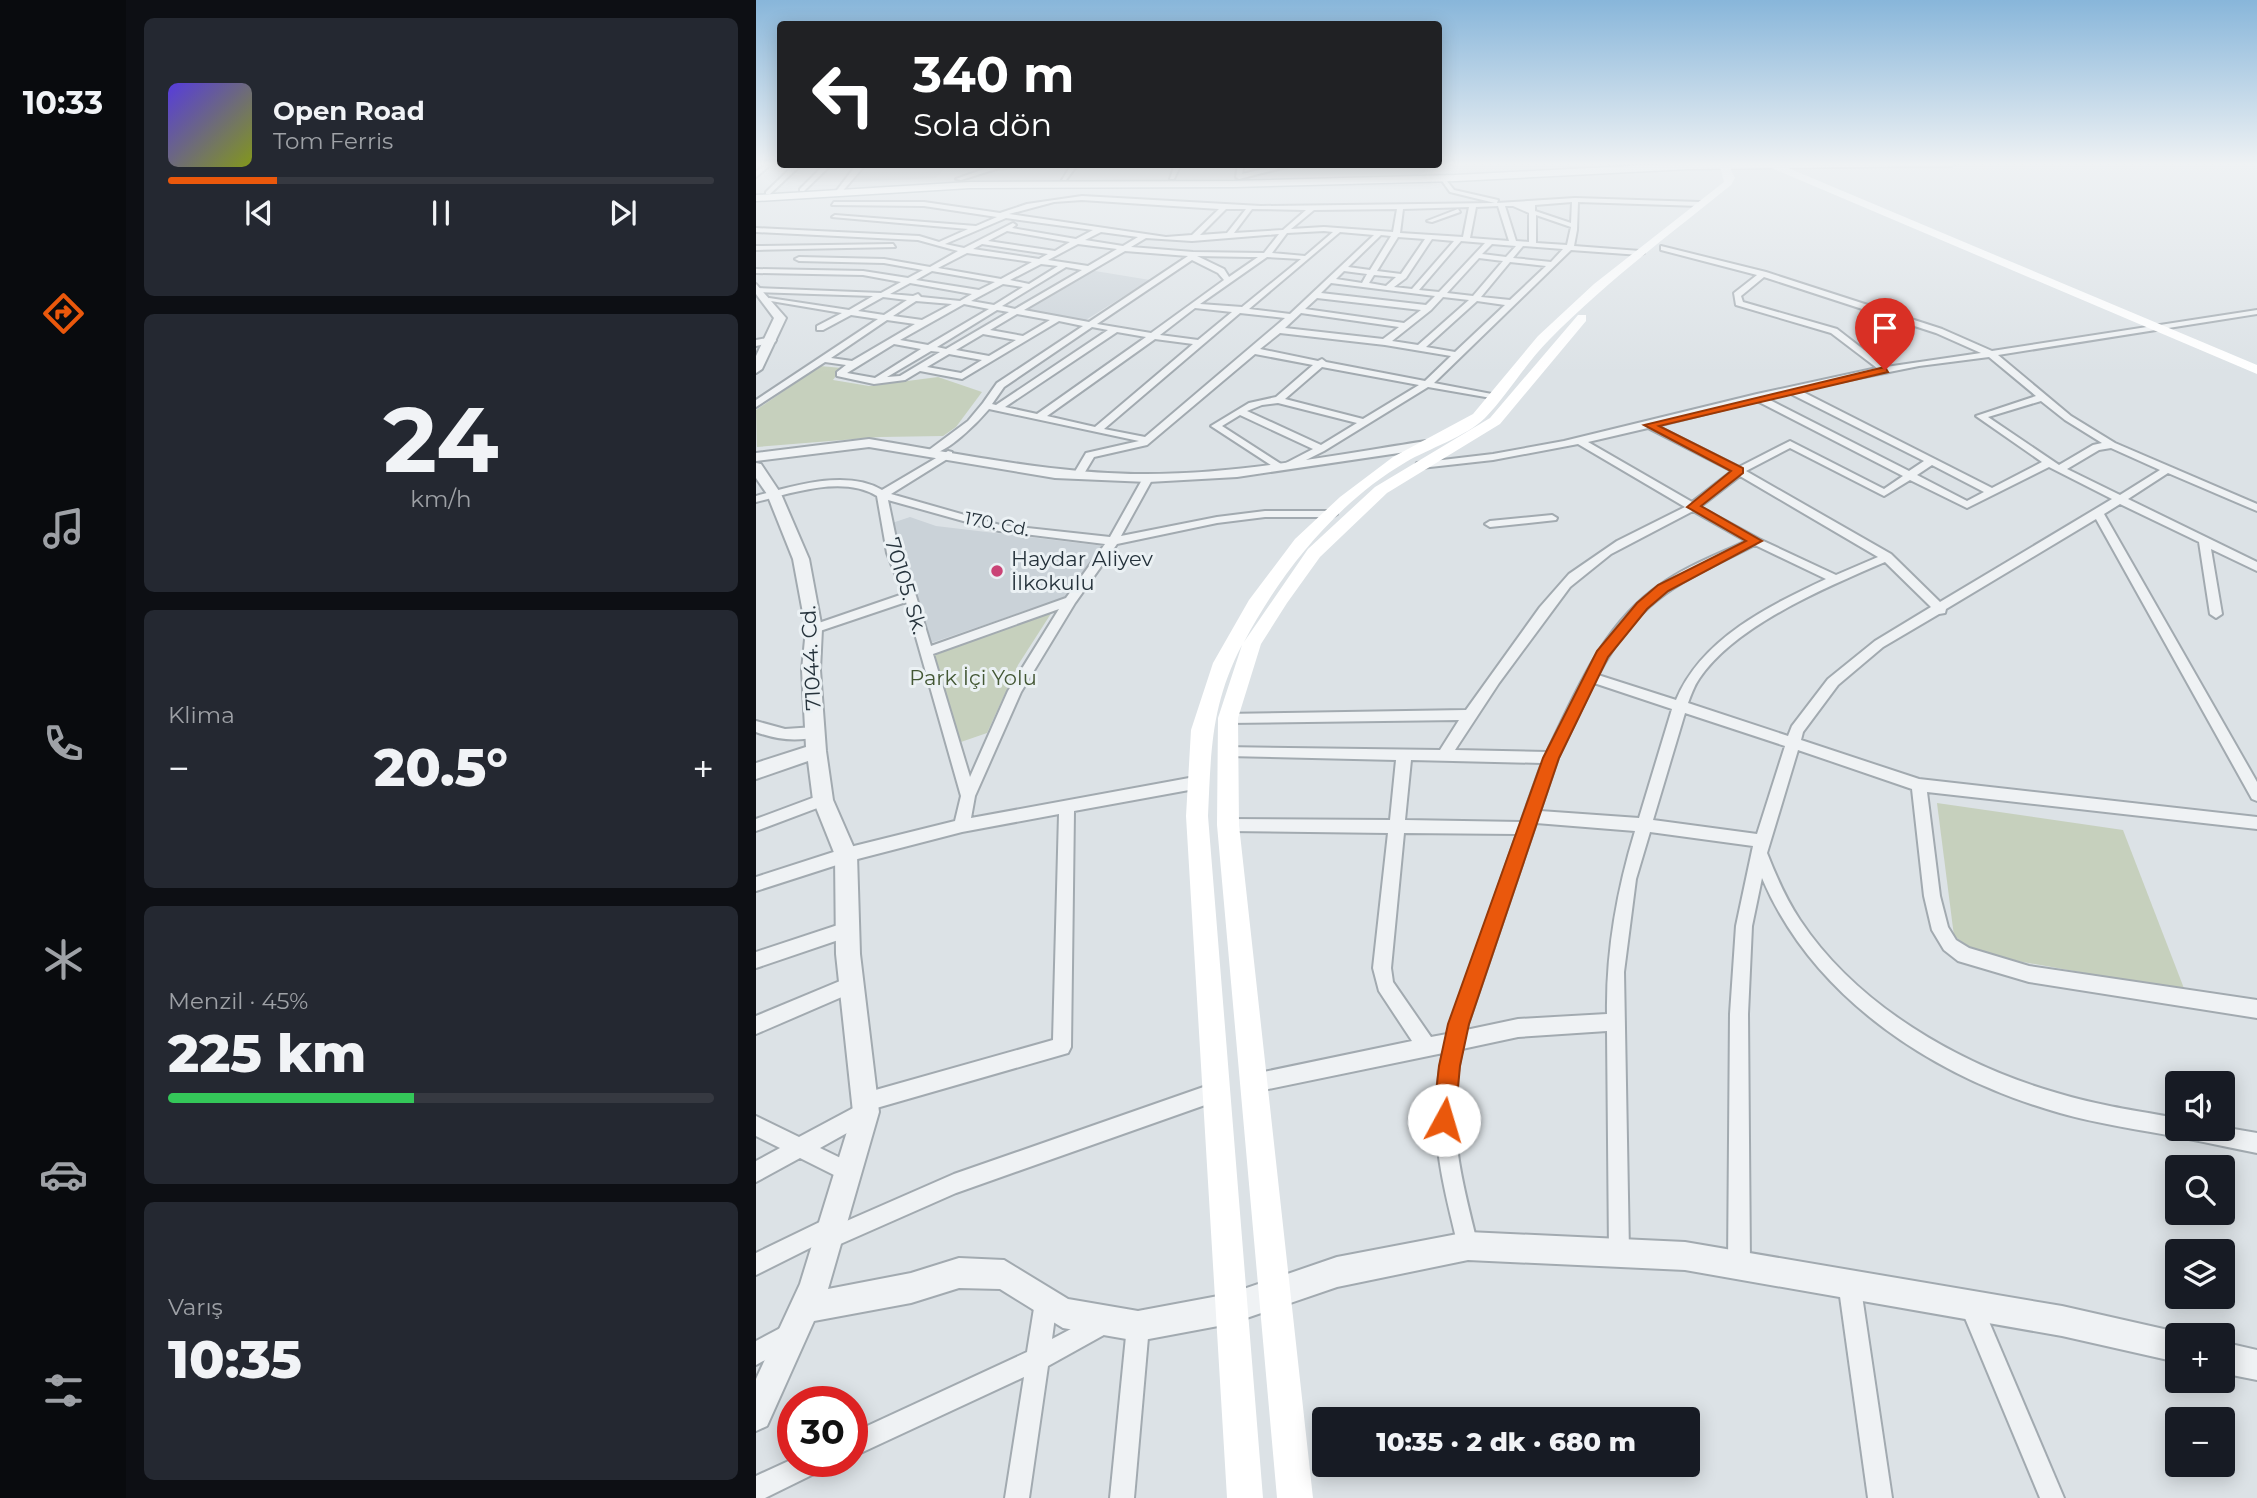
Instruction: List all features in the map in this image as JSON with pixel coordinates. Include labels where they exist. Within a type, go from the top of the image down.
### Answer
[{"type":"main road","points":[[1295,1498],[1228,825],[1228,718],[1252,644],[1307,562],[1381,490],[1423,455],[1478,417],[1542,339],[1598,286],[1665,233]]},
{"type":"main road","points":[[1245,1498],[1197,816],[1201,730],[1223,663],[1255,604],[1301,543],[1398,460],[1423,455],[1495,421],[1577,323],[1683,233]]},
{"type":"main road","points":[[1935,233],[2157,325],[2257,362]]},
{"type":"main road","points":[[1944,233],[2257,370]]},
{"type":"street","points":[[816,233],[919,238],[991,255],[1087,268]]},
{"type":"street","points":[[876,236],[880,233]]},
{"type":"street","points":[[756,248],[943,244],[968,233]]},
{"type":"street","points":[[820,328],[999,233]]},
{"type":"street","points":[[1028,233],[1123,249],[1194,256],[1268,253],[1307,258]]},
{"type":"street","points":[[1094,233],[923,323],[840,374],[874,381],[901,378],[1146,236]]},
{"type":"street","points":[[1126,233],[1192,239],[1242,233]]},
{"type":"street","points":[[1192,239],[1198,233]]},
{"type":"street","points":[[1240,253],[1255,233]]},
{"type":"street","points":[[1039,417],[1268,253],[1284,233]]},
{"type":"street","points":[[1097,430],[1336,233]]},
{"type":"street","points":[[1078,475],[1090,456],[1148,440],[1255,351],[1380,233],[1640,253]]},
{"type":"street","points":[[1415,290],[1462,239],[1464,233]]},
{"type":"street","points":[[1420,348],[1475,299],[1517,243],[1514,233]]},
{"type":"street","points":[[1532,233],[1532,244]]},
{"type":"street","points":[[1283,466],[1321,449],[1427,384],[1570,247],[1573,233]]},
{"type":"street","points":[[779,271],[839,234]]},
{"type":"street","points":[[1364,285],[1396,234]]},
{"type":"street","points":[[1206,254],[1226,235]]},
{"type":"street","points":[[1389,288],[1403,276],[1430,237]]},
{"type":"street","points":[[957,238],[1057,253]]},
{"type":"street","points":[[1385,342],[1442,295],[1491,241]]},
{"type":"street","points":[[1664,248],[1763,274],[1939,331],[1991,354],[2040,398],[2112,445],[2257,508]]},
{"type":"street","points":[[980,260],[991,255]]},
{"type":"street","points":[[1194,256],[1221,271],[1228,281]]},
{"type":"street","points":[[993,407],[1000,385],[1194,256]]},
{"type":"street","points":[[1476,256],[1552,264]]},
{"type":"street","points":[[799,258],[884,261],[1030,286]]},
{"type":"street","points":[[874,381],[1065,265]]},
{"type":"street","points":[[756,404],[916,297],[970,266]]},
{"type":"street","points":[[1343,269],[1403,276]]},
{"type":"street","points":[[756,271],[863,273],[981,293]]},
{"type":"street","points":[[1763,274],[1737,295],[1739,303],[1834,331],[1885,370]]},
{"type":"street","points":[[1330,282],[1511,303]]},
{"type":"street","points":[[757,289],[916,297],[1202,343]]},
{"type":"street","points":[[756,369],[772,340],[780,318],[769,300],[757,289]]},
{"type":"street","points":[[1315,295],[1428,308]]},
{"type":"street","points":[[769,300],[923,323]]},
{"type":"street","points":[[1193,305],[1403,325]]},
{"type":"street","points":[[756,457],[869,443],[1078,475],[1148,478],[1423,455],[1477,460],[1649,425],[1756,397],[1885,370],[2157,325],[2257,312]]},
{"type":"street","points":[[918,368],[962,376],[1059,318]]},
{"type":"street","points":[[882,495],[941,453],[993,407],[1116,329]]},
{"type":"street","points":[[1278,330],[1385,342],[1457,355]]},
{"type":"street","points":[[980,331],[1024,339]]},
{"type":"street","points":[[756,343],[772,340]]},
{"type":"street","points":[[892,341],[989,359]]},
{"type":"street","points":[[1008,349],[1020,351]]},
{"type":"street","points":[[1255,351],[1494,397]]},
{"type":"street","points":[[1031,353],[1042,355]]},
{"type":"street","points":[[822,359],[853,364]]},
{"type":"street","points":[[1278,400],[1322,362]]},
{"type":"street","points":[[1791,390],[1991,491]]},
{"type":"street","points":[[1756,397],[1967,505],[2048,463]]},
{"type":"street","points":[[2040,398],[1981,416],[2048,463],[2118,501],[2257,568]]},
{"type":"street","points":[[1283,466],[1216,426],[1247,404],[1278,400],[1364,422]]},
{"type":"street","points":[[993,407],[1148,440]]},
{"type":"street","points":[[1240,411],[1321,449]]},
{"type":"street","points":[[1649,425],[1739,471],[1887,558],[1941,610]]},
{"type":"street","points":[[1578,440],[1755,541],[1836,579]]},
{"type":"street","points":[[1444,755],[1469,715],[1551,601],[1579,571],[1616,546],[1693,507],[1739,471],[1790,444],[1884,493],[1930,462]]},
{"type":"street","points":[[2059,469],[2096,447],[2112,445]]},
{"type":"street","name":"71044. Cd.","points":[[756,467],[774,494],[801,559],[814,629],[811,670],[823,800],[846,855]]},
{"type":"street","points":[[1740,1265],[1739,1014],[1744,926],[1761,847],[1791,742],[1808,713],[1833,682],[1879,644],[1941,610],[2168,469]]},
{"type":"street","points":[[962,826],[968,796],[1016,691],[1070,601],[1113,541],[1148,478]]},
{"type":"street","name":"170. Cd.","points":[[756,499],[774,494],[854,484],[874,487],[882,495],[999,528],[1113,541],[1217,520],[1265,514],[1332,514]]},
{"type":"street","name":"70105. Sk.","points":[[882,495],[893,553],[909,596],[968,796]]},
{"type":"street","points":[[2098,513],[2257,795]]},
{"type":"street","points":[[1490,524],[1552,518]]},
{"type":"street","points":[[1468,1246],[1449,1169],[1444,1120],[1455,1040],[1551,758],[1602,655],[1642,606],[1663,588],[1755,541]]},
{"type":"street","points":[[2204,542],[2216,614]]},
{"type":"street","points":[[1619,1252],[1614,1022],[1618,945],[1628,879],[1680,706],[1696,673],[1758,620],[1836,579],[1887,558]]},
{"type":"street","points":[[814,629],[909,596]]},
{"type":"street","points":[[926,652],[1070,601]]},
{"type":"street","points":[[1591,677],[1919,785],[2257,822]]},
{"type":"street","points":[[1228,718],[1469,715]]},
{"type":"street","points":[[756,726],[763,736],[801,736],[816,742]]},
{"type":"street","points":[[756,771],[816,742]]},
{"type":"street","points":[[1227,751],[1551,758]]},
{"type":"street","points":[[1404,755],[1382,968],[1385,985],[1426,1046]]},
{"type":"street","points":[[756,884],[846,855],[962,826],[1200,782]]},
{"type":"street","points":[[1919,785],[1932,895],[1940,930],[1950,945],[1964,955],[2029,974],[2257,1009]]},
{"type":"street","points":[[756,825],[823,800]]},
{"type":"street","points":[[756,1172],[866,1107],[1062,1047],[1067,806]]},
{"type":"street","points":[[1228,825],[1396,827],[1528,822],[1643,825],[1761,847]]},
{"type":"street","points":[[1761,847],[1779,901],[1801,935],[1856,993],[1926,1044],[2015,1089],[2059,1104],[2165,1126]]},
{"type":"street","points":[[756,1415],[799,1320],[831,1232],[866,1107],[852,984],[846,855]]},
{"type":"street","points":[[756,960],[849,929]]},
{"type":"street","points":[[756,1025],[852,984]]},
{"type":"street","points":[[1254,1083],[1518,1028],[1614,1022]]},
{"type":"street","points":[[756,1264],[954,1184],[1215,1092]]},
{"type":"street","points":[[756,1126],[848,1172]]},
{"type":"street","points":[[2235,1139],[2257,1143]]},
{"type":"street","points":[[756,1354],[799,1320],[959,1273],[1004,1275],[1063,1313],[1138,1326],[1230,1309],[1275,1296],[1337,1272],[1468,1246],[1685,1256],[1849,1282],[2062,1321],[2165,1344]]},
{"type":"street","points":[[1849,1282],[1880,1498]]},
{"type":"street","points":[[1017,1498],[1046,1302]]},
{"type":"street","points":[[1971,1306],[2052,1498]]},
{"type":"street","points":[[868,1438],[1036,1360],[1109,1319]]},
{"type":"street","points":[[1122,1498],[1138,1326]]},
{"type":"street","points":[[2235,1360],[2257,1364]]},
{"type":"street","points":[[756,1489],[782,1477]]},
{"type":"shaded area","points":[[1089,270],[1150,280],[1084,321],[1021,310]]},
{"type":"shaded area","name":"Haydar Aliyev İlkokulu","points":[[910,517],[936,526],[1104,546],[1072,595],[928,644],[892,523]]},
{"type":"green space","points":[[820,366],[842,368],[833,380],[869,386],[938,377],[982,392],[956,427],[943,436],[880,437],[757,447],[756,410]]},
{"type":"green space","name":"Park İçi Yolu","points":[[1052,612],[1018,665],[987,733],[958,743],[929,655]]},
{"type":"green space","points":[[1937,803],[2123,830],[2185,991],[1979,954],[1954,936]]},
{"type":"place","name":"Haydar Aliyev İlkokulu","points":[[997,571]]},
{"type":"route","points":[[1444,1120],[1449,1066],[1458,1024],[1551,758],[1602,655],[1642,606],[1663,588],[1755,541],[1693,507],[1739,471],[1649,425],[1724,405],[1885,370]]}]
